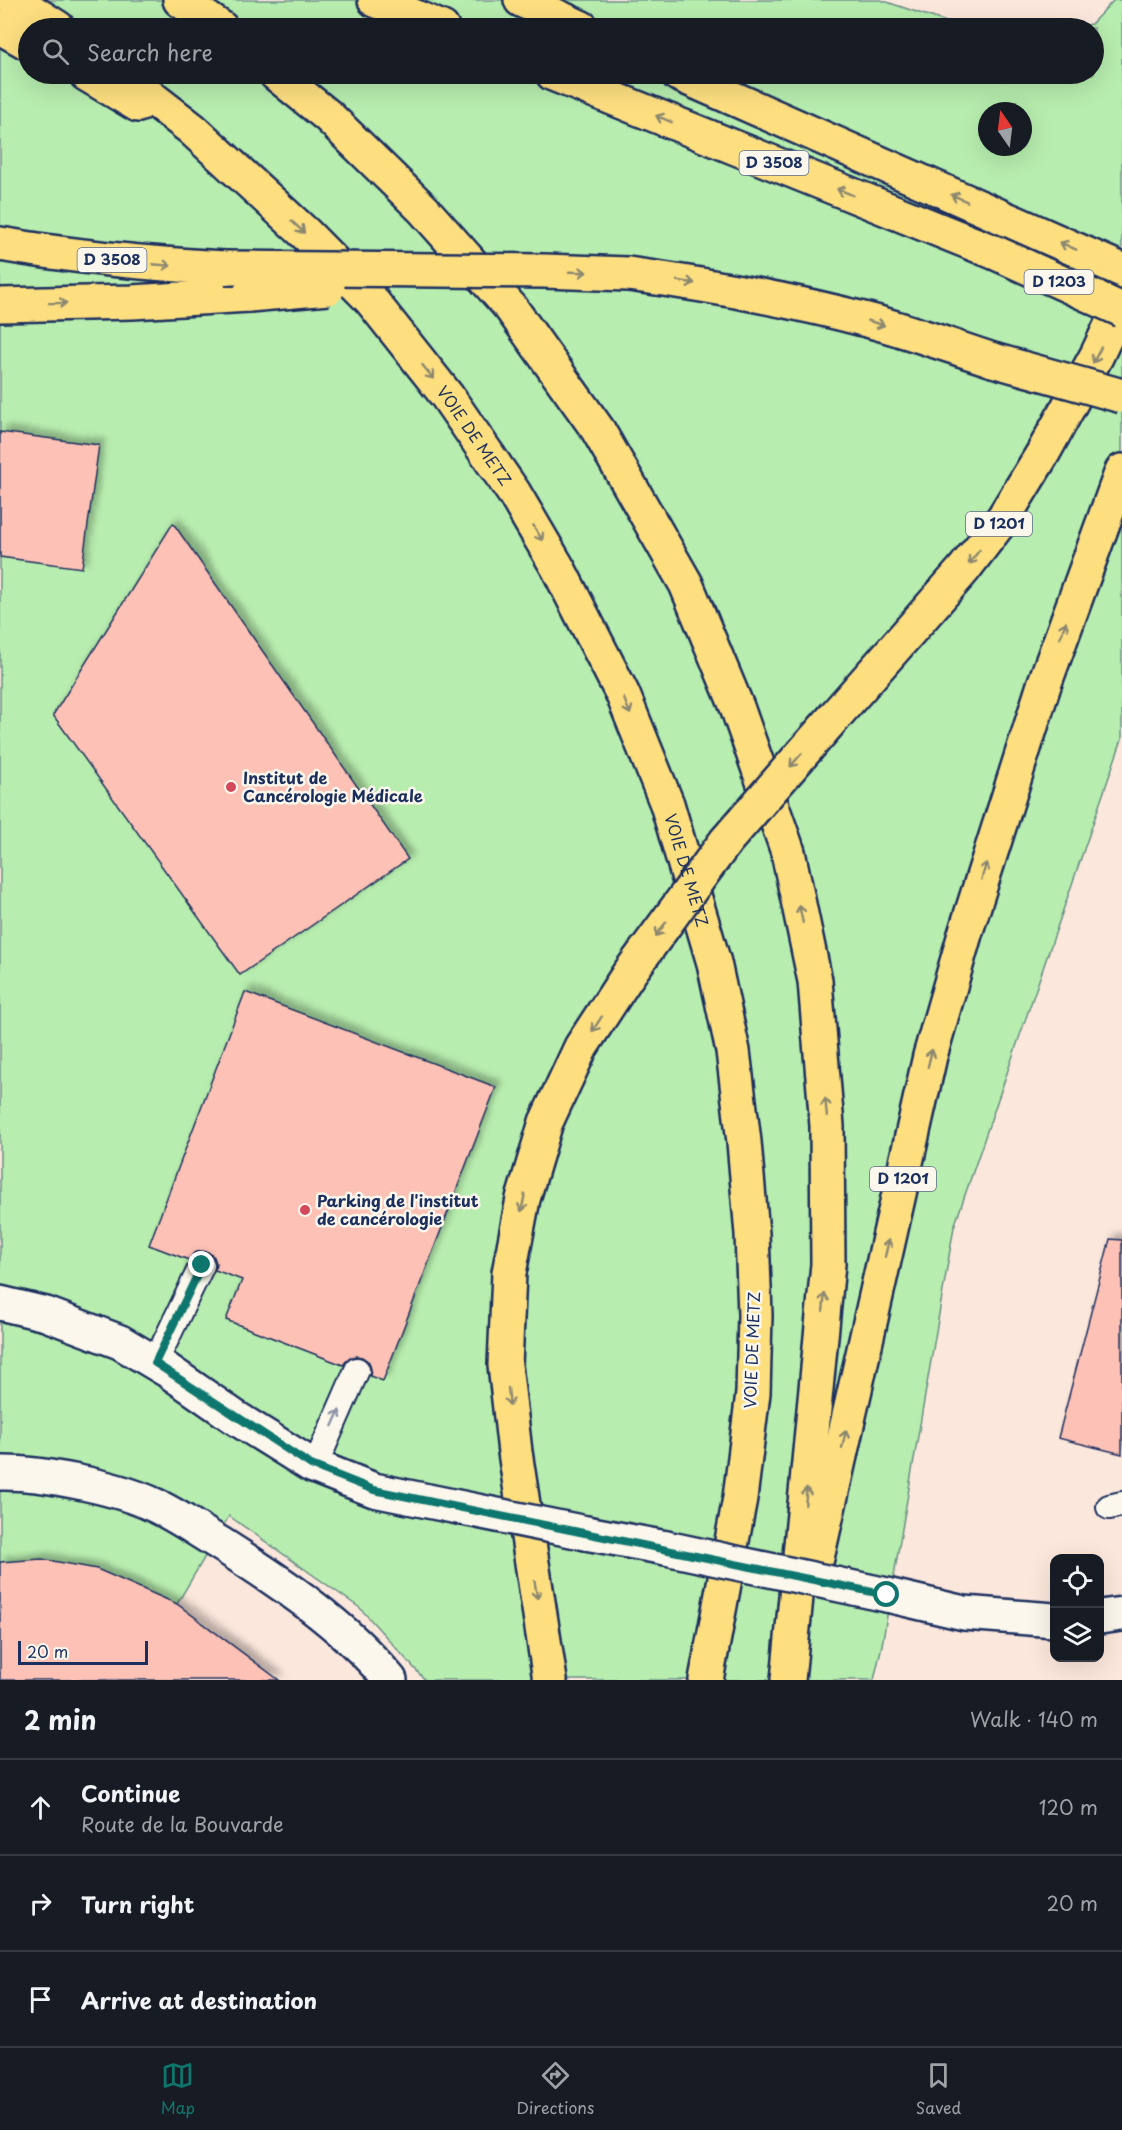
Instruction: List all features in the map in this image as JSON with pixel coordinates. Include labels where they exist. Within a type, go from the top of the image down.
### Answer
[{"type":"highway","points":[[14,0],[42,18]]},
{"type":"highway","points":[[180,0],[206,18]]},
{"type":"highway","points":[[375,0],[418,18]]},
{"type":"highway","points":[[520,0],[560,18]]},
{"type":"highway","points":[[0,27],[18,37]]},
{"type":"highway","points":[[102,84],[170,125],[255,187]]},
{"type":"highway","points":[[134,84],[192,129],[255,187]]},
{"type":"highway","points":[[288,84],[328,116],[423,209],[511,308],[598,430],[686,584],[737,707],[788,852],[815,981],[827,1126],[828,1230],[828,1264],[789,1680]]},
{"type":"highway","name":"D 3508","points":[[578,84],[996,254]]},
{"type":"highway","points":[[700,84],[1122,270]]},
{"type":"highway","points":[[714,90],[996,254]]},
{"type":"highway","name":"VOIE DE METZ","points":[[255,187],[307,235],[371,300],[447,396],[514,493],[558,567],[623,695],[667,804],[714,963],[733,1051],[752,1234],[755,1316],[753,1393],[740,1498],[706,1680]]},
{"type":"highway","name":"D 3508","points":[[0,244],[71,255],[163,265],[628,274],[711,285],[873,322],[993,360],[1122,396]]},
{"type":"highway","name":"D 1203","points":[[996,254],[1122,310]]},
{"type":"highway","points":[[0,305],[132,302],[249,295],[544,271]]},
{"type":"highway","name":"D 1201","points":[[550,1680],[515,1452],[505,1365],[509,1273],[523,1199],[546,1122],[581,1047],[628,975],[726,841],[964,569],[1004,517],[1043,453],[1097,355],[1122,302]]},
{"type":"highway","name":"D 1201","points":[[789,1680],[930,1056],[965,934],[1044,685],[1122,471]]},
{"type":"street","points":[[0,1303],[46,1314],[120,1342],[236,1418],[315,1466],[374,1490],[666,1548],[964,1613],[1050,1620]]},
{"type":"street","points":[[0,1473],[56,1479],[120,1492],[153,1504],[256,1565],[341,1630],[390,1680]]},
{"type":"street","points":[[1104,1616],[1122,1614]]},
{"type":"lane","points":[[155,1363],[202,1265]]},
{"type":"lane","points":[[315,1466],[357,1370]]},
{"type":"green space","points":[[0,0],[881,0],[934,18],[18,18],[18,84],[1104,84],[1104,18],[1097,18],[1114,0],[1122,0],[1122,739],[954,1227],[874,1680],[425,1680],[360,1608],[229,1516],[177,1604],[0,1562]]},
{"type":"building","points":[[0,432],[99,445],[82,568],[0,557]]},
{"type":"building","name":"Institut de Cancérologie Médicale","points":[[173,523],[408,859],[240,975],[53,715]]},
{"type":"building","name":"Parking de l'institut de cancérologie","points":[[245,992],[496,1087],[383,1381],[370,1376],[369,1362],[362,1357],[349,1358],[343,1365],[226,1320],[242,1280],[215,1270],[214,1257],[208,1252],[194,1253],[189,1260],[149,1245]]},
{"type":"building","points":[[1110,1239],[1122,1240],[1122,1454],[1058,1438]]},
{"type":"building","points":[[42,1559],[97,1569],[177,1604],[279,1680],[0,1680],[0,1562]]},
{"type":"place","name":"Institut de Cancérologie Médicale","points":[[231,787]]},
{"type":"place","name":"Parking de l'institut de cancérologie","points":[[305,1210]]},
{"type":"route","points":[[202,1265],[155,1363],[311,1465],[374,1490],[887,1595]]}]
